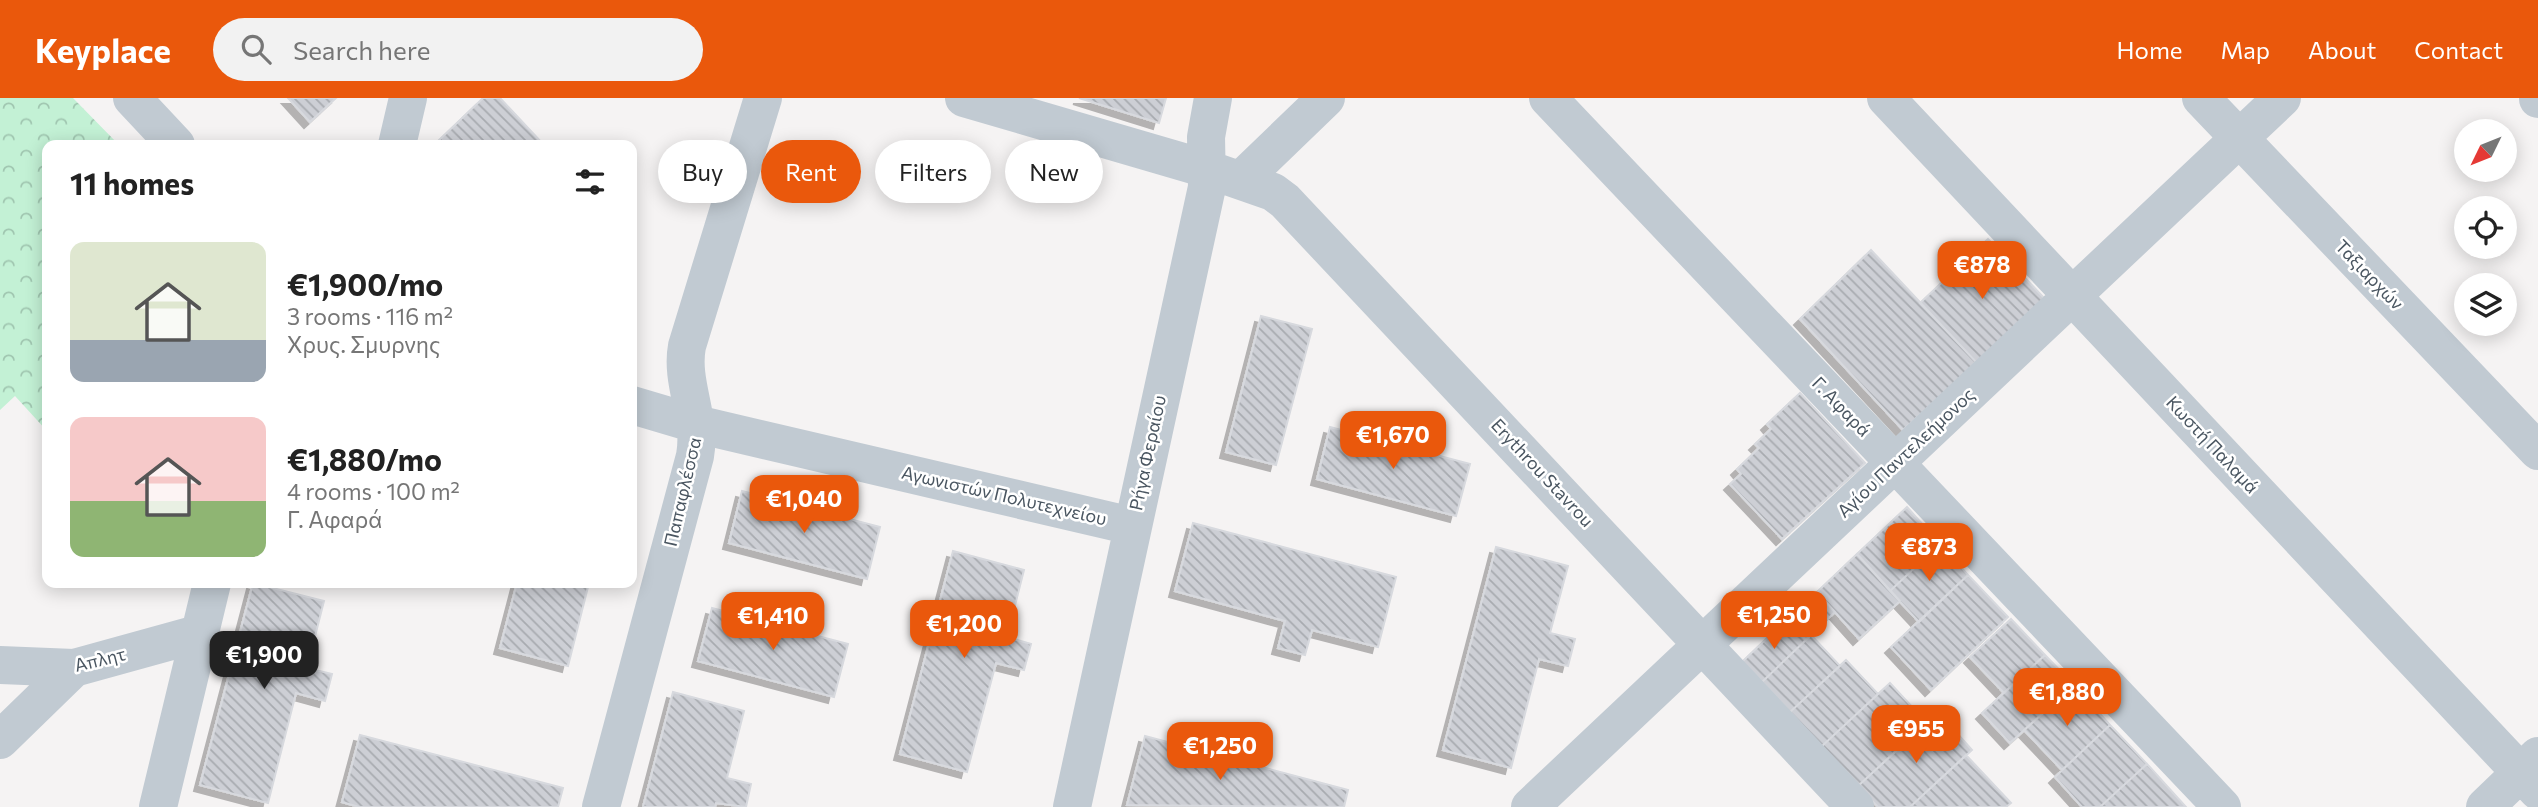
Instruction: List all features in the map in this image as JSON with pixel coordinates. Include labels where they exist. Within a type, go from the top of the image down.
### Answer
[{"type":"street","points":[[132,98],[171,140]]},
{"type":"street","points":[[398,140],[408,98]]},
{"type":"street","name":"Παπαφλέσσα","points":[[601,807],[695,456],[696,425],[686,371],[687,346],[764,98]]},
{"type":"street","name":"Erythrou Stavrou","points":[[964,98],[1224,174],[1273,192],[1704,643],[1855,807]]},
{"type":"street","name":"Ρήγα Φεραίου","points":[[1072,807],[1207,187],[1224,174],[1206,136],[1213,98]]},
{"type":"street","points":[[1224,174],[1326,98]]},
{"type":"street","name":"Γ. Αφαρά","points":[[1548,98],[2222,807]]},
{"type":"street","name":"Κωστή Παλαμά","points":[[1886,98],[2532,773]]},
{"type":"street","name":"Ταξιαρχών","points":[[2201,98],[2538,451]]},
{"type":"street","name":"Αγίου Παντελεήμονος","points":[[1539,804],[1704,643],[2283,98]]},
{"type":"street","name":"Αγωνιστών Πολυτεχνείου","points":[[637,407],[696,425],[1132,526]]},
{"type":"street","points":[[158,807],[197,634],[211,588]]},
{"type":"street","name":"Απλητ","points":[[0,665],[75,668],[197,634]]},
{"type":"street","points":[[0,740],[75,668]]},
{"type":"street","points":[[2486,807],[2532,773]]},
{"type":"green space","points":[[0,98],[73,98],[114,140],[42,140],[42,426],[15,396],[0,410]]},
{"type":"building","points":[[288,98],[336,98],[310,122]]},
{"type":"building","points":[[483,98],[500,98],[539,140],[439,140]]},
{"type":"building","points":[[1079,98],[1166,98],[1159,123]]},
{"type":"building","points":[[1988,239],[2045,299],[1977,363],[1920,303]]},
{"type":"building","points":[[1871,250],[1977,363],[1903,430],[1800,319]]},
{"type":"building","points":[[1261,316],[1312,329],[1276,465],[1226,452]]},
{"type":"building","points":[[1800,393],[1865,463],[1782,539],[1730,484],[1741,474],[1737,469],[1759,448],[1755,444],[1771,429],[1767,424]]},
{"type":"building","points":[[1330,427],[1470,464],[1456,516],[1317,479]]},
{"type":"building","points":[[742,491],[880,527],[867,579],[729,543]]},
{"type":"building","points":[[1907,507],[1940,544],[1890,591],[1857,554]]},
{"type":"building","points":[[1193,523],[1396,577],[1378,647],[1312,630],[1305,655],[1278,648],[1285,621],[1175,591]]},
{"type":"building","points":[[1940,544],[1968,575],[1919,622],[1890,591]]},
{"type":"building","points":[[1496,547],[1568,566],[1550,633],[1575,639],[1568,666],[1539,659],[1511,768],[1443,750]]},
{"type":"building","points":[[953,551],[1024,570],[1007,637],[1031,644],[1024,670],[996,663],[967,772],[900,754]]},
{"type":"building","points":[[1857,554],[1900,601],[1859,639],[1817,592]]},
{"type":"building","points":[[1968,575],[2008,617],[1931,690],[1891,647]]},
{"type":"building","points":[[252,588],[273,588],[324,601],[307,668],[332,674],[325,701],[296,693],[268,803],[200,785]]},
{"type":"building","points":[[516,588],[588,588],[568,666],[500,648]]},
{"type":"building","points":[[1817,592],[1835,612],[1806,640],[1787,619]]},
{"type":"building","points":[[712,608],[848,644],[834,697],[698,661]]},
{"type":"building","points":[[1787,619],[1806,640],[1762,682],[1742,662]]},
{"type":"building","points":[[2011,619],[2045,655],[2004,693],[1970,657]]},
{"type":"building","points":[[1811,635],[1840,666],[1790,712],[1762,682]]},
{"type":"building","points":[[2045,655],[2074,685],[2010,743],[1982,713]]},
{"type":"building","points":[[1846,660],[1878,694],[1821,747],[1790,712]]},
{"type":"building","points":[[1890,683],[1927,723],[1858,786],[1821,747]]},
{"type":"building","points":[[2074,685],[2110,725],[2062,770],[2024,730]]},
{"type":"building","points":[[673,692],[744,711],[727,778],[751,784],[746,807],[716,803],[715,807],[643,807]]},
{"type":"building","points":[[1938,712],[1972,750],[1910,807],[1878,807],[1858,786]]},
{"type":"building","points":[[2110,725],[2147,764],[2100,807],[2082,807],[2055,777]]},
{"type":"building","points":[[360,735],[563,788],[558,807],[359,807],[342,802]]},
{"type":"building","points":[[1145,736],[1348,790],[1344,807],[1127,805]]},
{"type":"building","points":[[1966,755],[2011,803],[2006,807],[1910,807]]},
{"type":"building","points":[[2147,764],[2186,807],[2100,807]]}]
